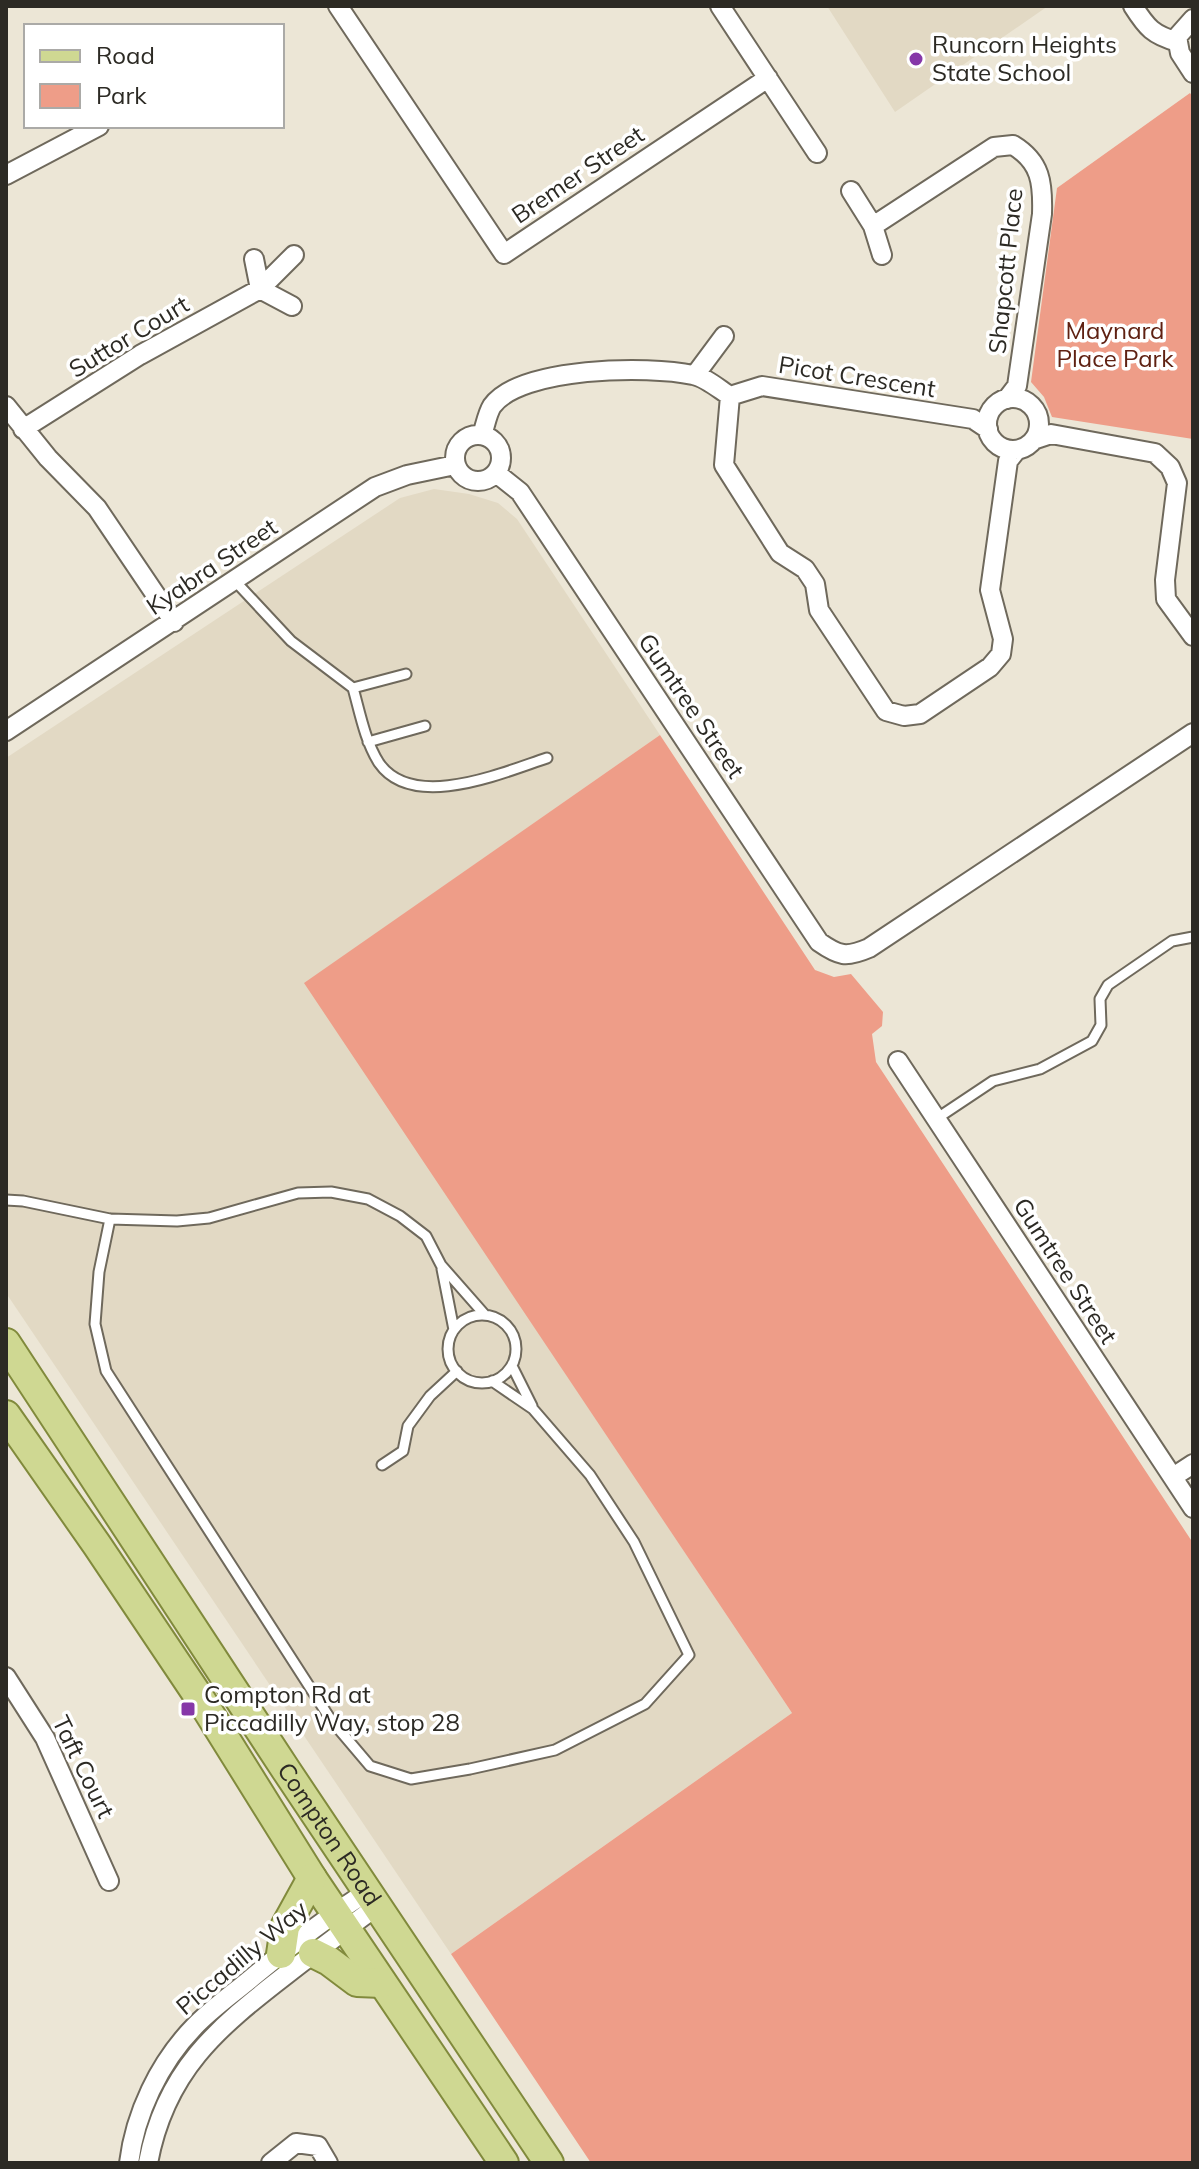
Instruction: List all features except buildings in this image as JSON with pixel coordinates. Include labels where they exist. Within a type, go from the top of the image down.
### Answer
[{"type":"main road","name":"Compton Road","points":[[6,1343],[549,2163]]},
{"type":"main road","name":"Compton Road","points":[[6,1415],[201,1700],[340,1921],[504,2163]]},
{"type":"main road","points":[[281,1954],[285,1927],[312,1878]]},
{"type":"main road","points":[[313,1953],[357,1982],[382,1983]]},
{"type":"street","name":"Bremer Street","points":[[338,6],[504,254],[768,78]]},
{"type":"street","points":[[720,6],[817,153]]},
{"type":"street","points":[[1133,6],[1151,31],[1159,37],[1178,42]]},
{"type":"street","points":[[1193,19],[1177,37],[1180,53],[1193,73]]},
{"type":"street","points":[[6,175],[95,128]]},
{"type":"street","name":"Shapcott Place","points":[[873,226],[994,147],[1013,145],[1027,153],[1037,166],[1043,188],[1042,214],[1016,395]]},
{"type":"street","points":[[851,191],[873,226],[882,255]]},
{"type":"street","name":"Suttor Court","points":[[23,429],[140,355],[260,289],[294,255]]},
{"type":"street","points":[[254,259],[260,289],[292,306]]},
{"type":"street","points":[[695,375],[724,336]]},
{"type":"street","points":[[482,435],[492,407],[507,393],[573,373],[623,369],[695,375],[730,396],[724,465],[780,553],[805,569],[815,584],[819,610],[886,711],[904,716],[920,714],[990,667],[1001,654],[1003,639],[990,590],[1008,453]]},
{"type":"street","name":"Picot Crescent","points":[[730,396],[762,386],[983,420]]},
{"type":"street","points":[[1008,453],[990,436],[983,420],[1000,402],[1016,395],[1035,409],[1042,432]]},
{"type":"street","points":[[6,406],[48,458],[97,508],[174,622]]},
{"type":"street","points":[[1008,453],[1024,449],[1042,432]]},
{"type":"street","points":[[1042,432],[1155,453],[1170,467],[1177,483],[1165,580],[1166,599],[1193,636]]},
{"type":"street","points":[[482,435],[498,448],[501,462],[496,473],[488,479],[474,481],[461,474],[455,465],[455,454],[467,437],[482,435]]},
{"type":"street","name":"Kyabra Street","points":[[6,731],[375,487],[407,475],[455,465]]},
{"type":"street","name":"Gumtree Street","points":[[496,473],[520,492],[819,942],[834,952],[851,956],[869,948],[1193,733]]},
{"type":"street","name":"Gumtree Street","points":[[898,1061],[1193,1508]]},
{"type":"street","points":[[1173,1477],[1193,1464]]},
{"type":"street","name":"Taft Court","points":[[6,1677],[45,1738],[109,1881]]},
{"type":"street","name":"Piccadilly Way","points":[[129,2163],[135,2130],[149,2094],[180,2042],[217,2006],[281,1954],[372,1899]]},
{"type":"street","name":"Piccadilly Way","points":[[148,2163],[165,2106],[201,2048],[222,2025],[313,1953],[340,1921]]},
{"type":"street","points":[[271,2163],[296,2143],[318,2146],[328,2163]]},
{"type":"lane","points":[[235,581],[291,641],[353,688],[368,742],[390,775],[416,784],[457,786],[547,758]]},
{"type":"lane","points":[[353,688],[406,674]]},
{"type":"lane","points":[[368,742],[425,726]]},
{"type":"lane","points":[[936,1119],[993,1081],[1040,1069],[1092,1041],[1101,1025],[1100,999],[1108,985],[1172,941],[1193,937]]},
{"type":"lane","points":[[6,1200],[110,1219],[177,1221],[209,1218],[298,1193],[331,1192],[368,1199],[400,1216],[426,1236],[441,1265],[485,1315]]},
{"type":"lane","points":[[110,1219],[99,1272],[95,1324],[106,1371],[331,1720],[370,1766],[411,1779],[555,1750],[645,1704],[689,1655],[615,1510],[590,1475],[533,1409],[512,1366]]},
{"type":"lane","points":[[441,1265],[454,1330],[448,1351],[457,1371],[474,1382],[492,1381],[501,1378],[512,1366],[516,1354],[514,1335],[502,1321],[485,1315],[469,1317],[454,1330]]},
{"type":"lane","points":[[382,1465],[403,1451],[408,1426],[430,1396],[457,1371]]},
{"type":"lane","points":[[492,1381],[533,1409]]},
{"type":"shaded area","name":"Runcorn Heights State School","points":[[827,6],[1048,6],[895,112]]},
{"type":"shaded area","points":[[434,489],[469,494],[498,503],[517,519],[660,735],[305,983],[792,1713],[451,1954],[6,1293],[6,758],[400,498]]},
{"type":"green space","name":"Maynard Place Park","points":[[1190,93],[1193,97],[1193,439],[1052,417],[1044,397],[1031,382],[1057,188]]},
{"type":"green space","points":[[660,735],[815,970],[834,977],[851,974],[883,1012],[882,1026],[872,1034],[876,1062],[1193,1543],[1193,2163],[591,2163],[451,1954],[792,1713],[304,983]]},
{"type":"place","name":"Runcorn Heights State School","points":[[916,59]]},
{"type":"place","name":"Compton Rd at Piccadilly Way, stop 28","points":[[188,1709]]}]
